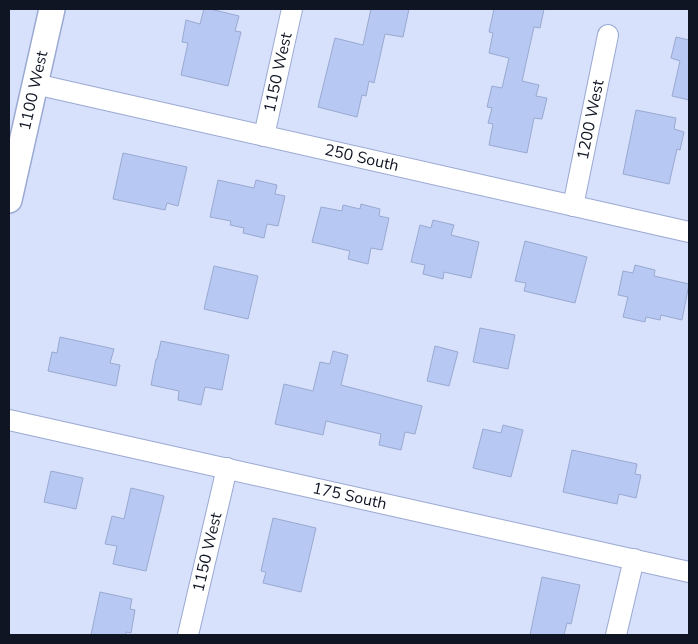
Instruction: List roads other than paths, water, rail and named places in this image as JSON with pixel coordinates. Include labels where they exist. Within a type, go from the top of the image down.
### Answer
[{"type":"street","name":"1100 West","points":[[9,200],[52,9]]},
{"type":"street","name":"1150 West","points":[[264,136],[292,9]]},
{"type":"street","name":"1200 West","points":[[572,206],[608,35]]},
{"type":"street","name":"250 South","points":[[35,84],[689,232]]},
{"type":"street","name":"175 South","points":[[9,420],[689,572]]},
{"type":"street","name":"1150 West","points":[[188,635],[227,468]]},
{"type":"street","points":[[616,635],[634,559]]}]
